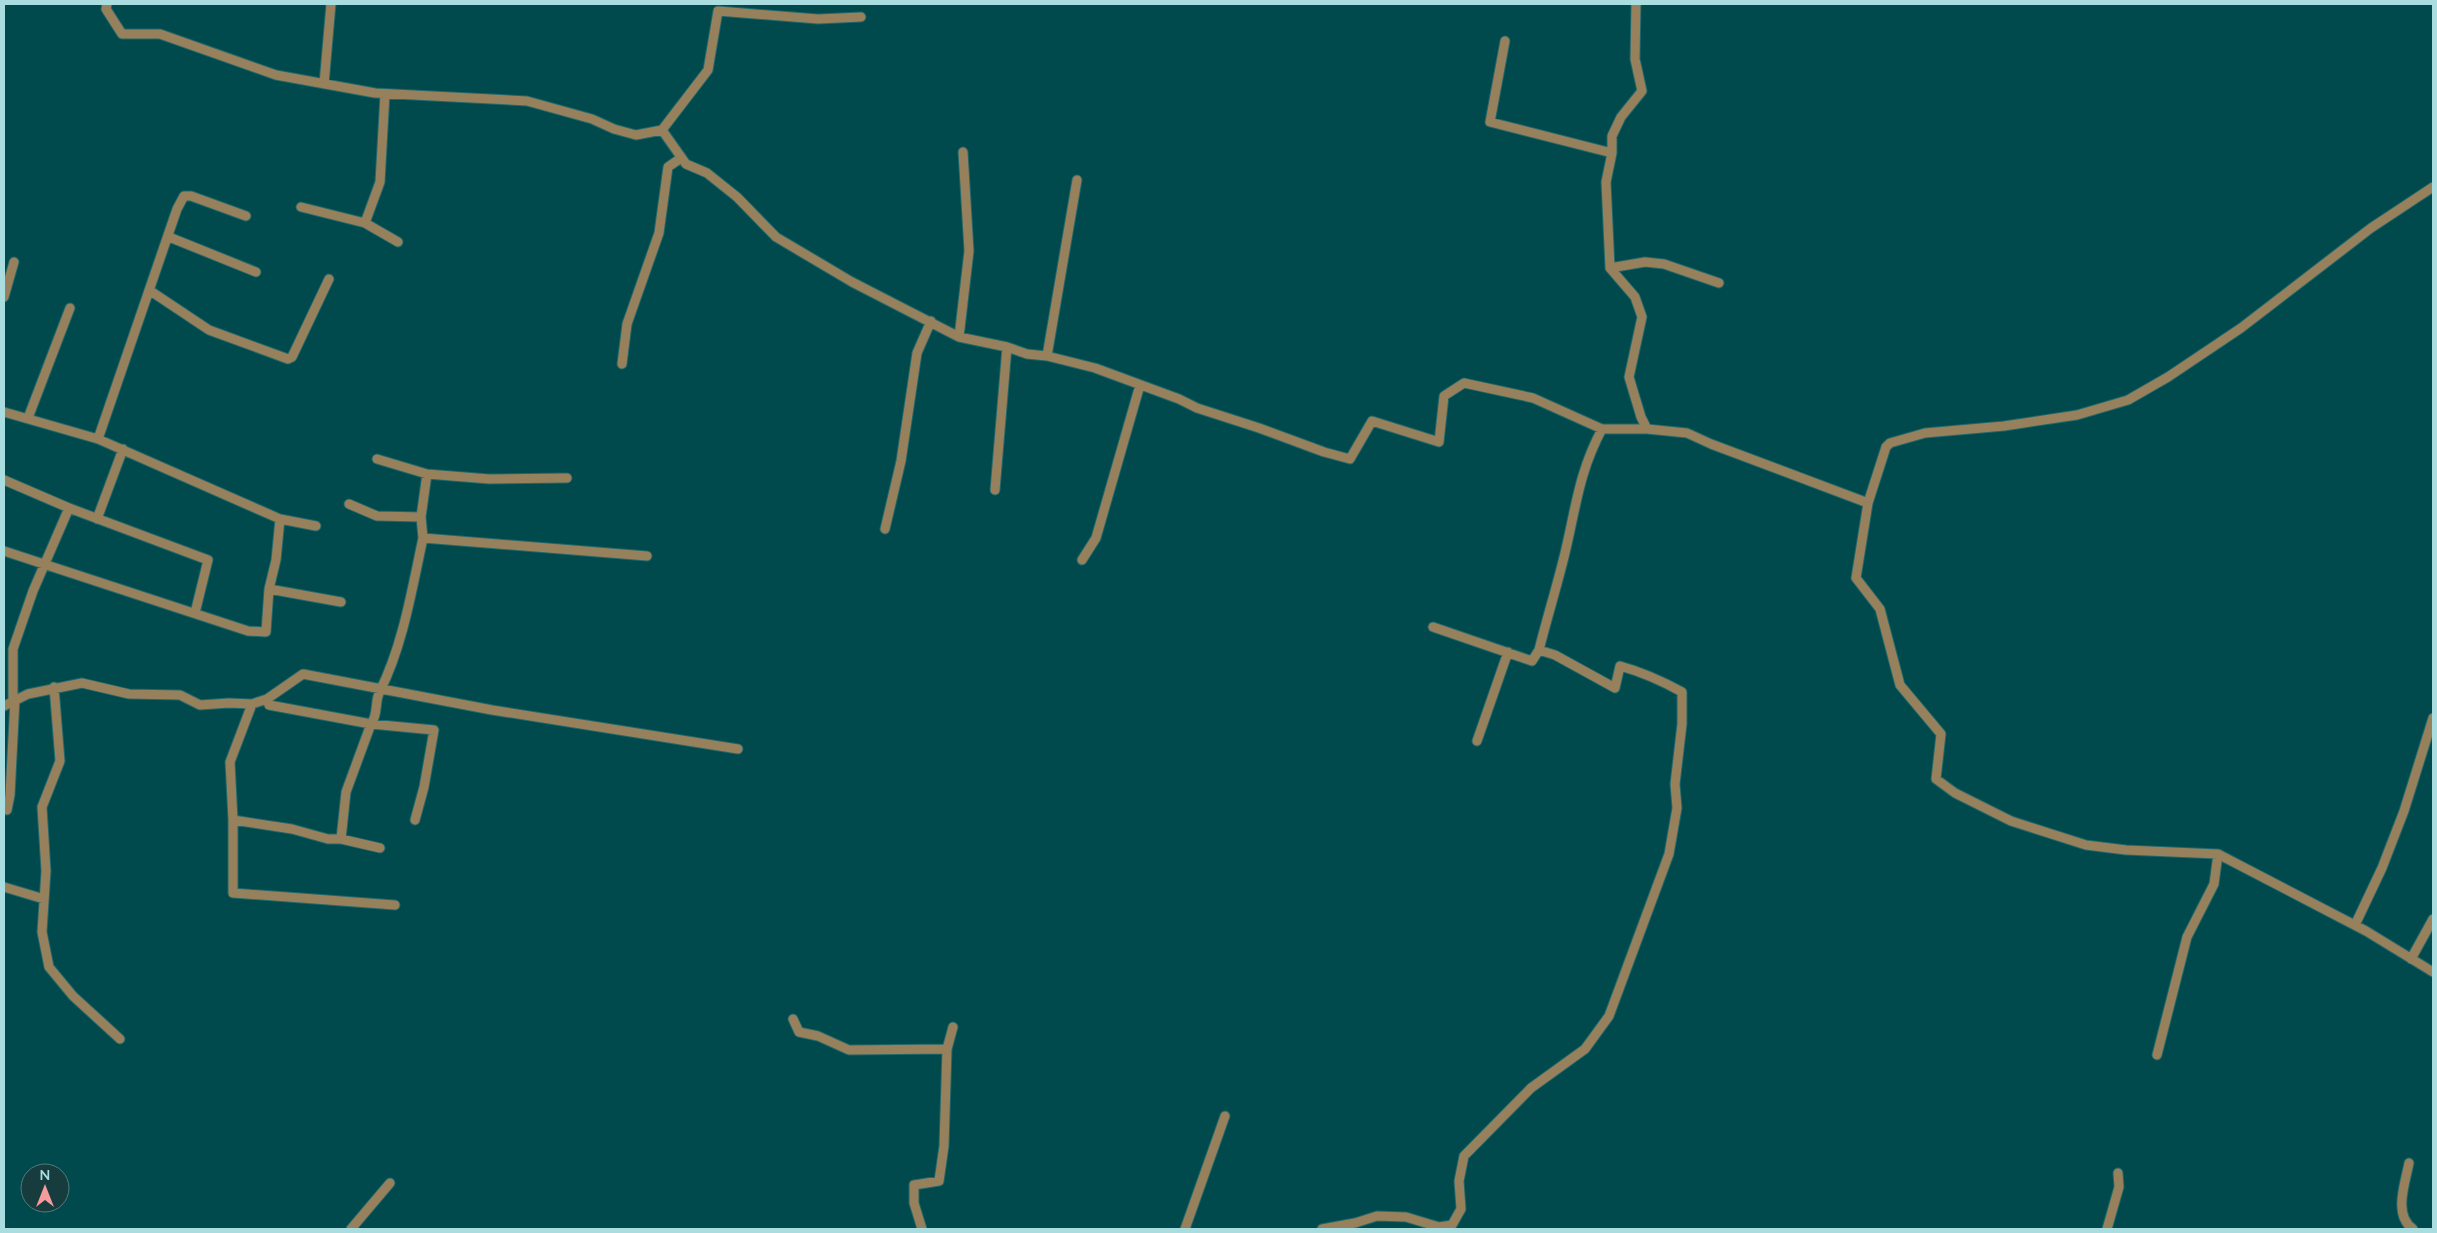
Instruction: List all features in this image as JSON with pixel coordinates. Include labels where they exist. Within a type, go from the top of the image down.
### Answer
[{"type":"street","points":[[107,4],[106,9],[122,34],[160,34],[276,76],[385,94],[527,101],[592,118],[614,129],[636,135],[662,130],[708,70],[718,11],[818,19],[861,16]]},
{"type":"street","points":[[324,84],[331,4]]},
{"type":"street","points":[[1636,4],[1635,60],[1642,91],[1621,117],[1612,136],[1612,153],[1606,182],[1610,268],[1634,298],[1640,308],[1642,317],[1629,377],[1638,410],[1647,429]]},
{"type":"street","points":[[1505,41],[1490,122],[1612,153]]},
{"type":"street","points":[[364,223],[380,182],[385,94]]},
{"type":"street","points":[[662,130],[686,164],[707,173],[737,197],[776,237],[852,282],[959,336],[1007,347],[1027,354],[1047,356],[1095,368],[1140,384],[1197,408],[1315,449],[1350,459],[1372,421],[1438,442],[1444,396],[1464,383],[1533,398],[1602,429],[1647,429],[1687,433],[1711,444],[1868,503]]},
{"type":"street","points":[[959,336],[970,252],[963,152]]},
{"type":"street","points":[[622,364],[627,324],[659,234],[668,168],[681,158]]},
{"type":"street","points":[[1047,356],[1077,180]]},
{"type":"street","points":[[2433,187],[2371,228],[2241,328],[2168,377],[2128,400],[2077,415],[2004,426],[1925,433],[1890,443],[1886,447],[1868,503],[1856,578],[1880,610],[1900,685],[1940,734],[1936,779],[1955,793],[2011,821],[2086,845],[2126,850],[2218,854],[2355,925],[2433,972]]},
{"type":"street","points":[[98,439],[169,237],[177,209],[184,196],[191,196],[246,216]]},
{"type":"street","points":[[301,207],[364,223],[398,242]]},
{"type":"street","points":[[169,237],[256,272]]},
{"type":"street","points":[[4,296],[14,262]]},
{"type":"street","points":[[1610,268],[1645,262],[1664,264],[1719,283]]},
{"type":"street","points":[[149,290],[209,330],[288,359],[292,357],[329,279]]},
{"type":"street","points":[[28,418],[70,308]]},
{"type":"street","points":[[885,529],[901,461],[917,353],[931,321]]},
{"type":"street","points":[[996,490],[1007,347]]},
{"type":"street","points":[[1082,560],[1096,538],[1140,384]]},
{"type":"street","points":[[4,412],[98,439],[280,520],[316,526]]},
{"type":"street","points":[[1433,627],[1532,661],[1538,650],[1565,552],[1578,485],[1602,429]]},
{"type":"street","points":[[97,519],[123,449]]},
{"type":"street","points":[[377,459],[427,474],[489,479],[567,478]]},
{"type":"street","points":[[341,839],[346,792],[371,724],[376,717],[380,691],[389,676],[413,585],[423,538],[421,517],[427,474]]},
{"type":"street","points":[[4,480],[97,519],[208,560],[195,613]]},
{"type":"street","points":[[349,504],[377,516],[421,517]]},
{"type":"street","points":[[7,810],[10,795],[14,650],[44,566],[69,508]]},
{"type":"street","points":[[4,552],[248,631],[266,632],[269,589],[276,560],[280,520]]},
{"type":"street","points":[[423,538],[647,556]]},
{"type":"street","points":[[269,589],[342,602]]},
{"type":"street","points":[[1322,1229],[1356,1223],[1377,1216],[1406,1217],[1439,1227],[1452,1225],[1461,1209],[1459,1181],[1464,1156],[1531,1088],[1585,1049],[1609,1016],[1613,1007],[1669,854],[1677,808],[1676,784],[1682,724],[1682,692],[1664,682],[1620,666],[1615,688],[1555,655],[1538,650]]},
{"type":"street","points":[[1477,742],[1508,652]]},
{"type":"street","points":[[4,706],[14,700],[54,687],[82,683],[130,694],[180,695],[200,705],[252,704],[267,698],[303,674],[492,710],[738,749]]},
{"type":"street","points":[[54,687],[60,761],[42,807],[46,871],[42,932],[50,967],[73,996],[120,1039]]},
{"type":"street","points":[[267,698],[269,705],[371,724],[434,730],[424,787],[415,820]]},
{"type":"street","points":[[252,704],[230,762],[233,820],[232,893],[396,905]]},
{"type":"street","points":[[2355,925],[2382,868],[2404,811],[2433,718]]},
{"type":"street","points":[[233,820],[292,829],[328,839],[341,839],[380,848]]},
{"type":"street","points":[[2157,1055],[2187,936],[2202,911],[2214,884],[2218,854]]},
{"type":"street","points":[[4,887],[44,899]]},
{"type":"street","points":[[2411,959],[2433,919]]},
{"type":"street","points":[[793,1019],[799,1032],[818,1036],[848,1050],[947,1049]]},
{"type":"street","points":[[922,1229],[914,1203],[914,1185],[939,1181],[944,1146],[947,1049],[953,1027]]},
{"type":"street","points":[[1185,1229],[1225,1116]]},
{"type":"street","points":[[2409,1163],[2402,1200],[2403,1217],[2413,1229]]},
{"type":"street","points":[[2107,1229],[2119,1187],[2118,1173]]},
{"type":"street","points":[[350,1229],[390,1183]]}]
